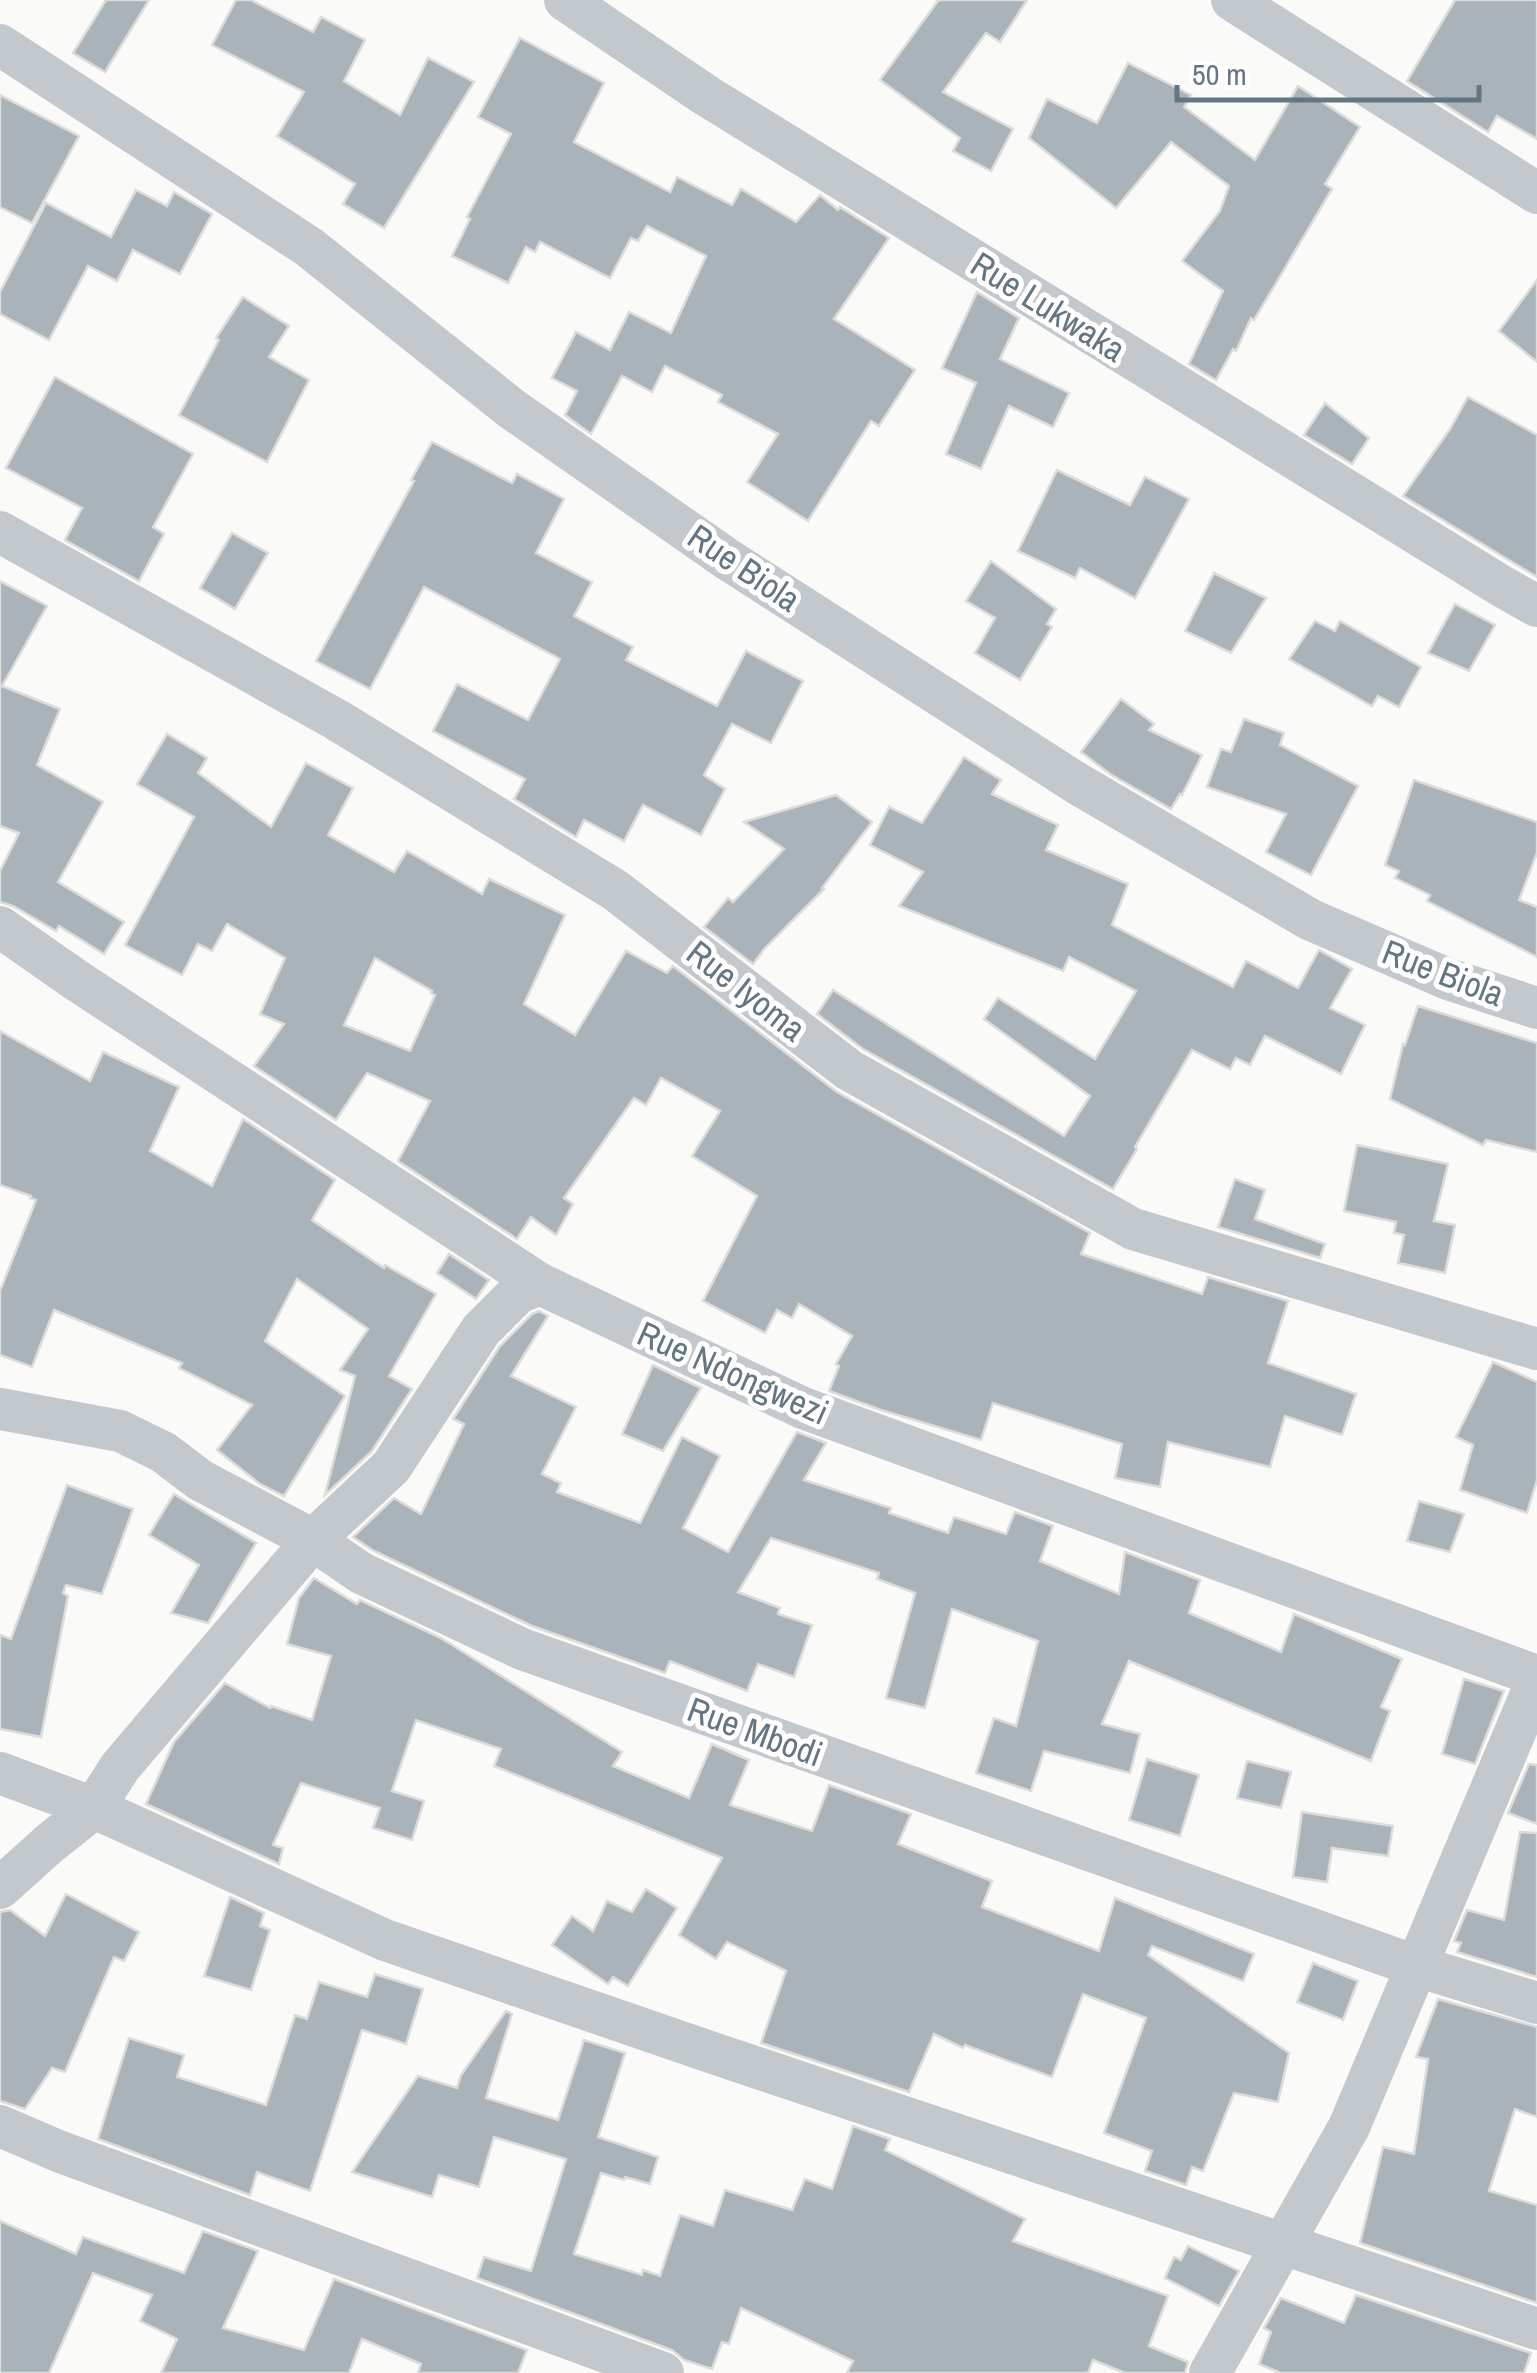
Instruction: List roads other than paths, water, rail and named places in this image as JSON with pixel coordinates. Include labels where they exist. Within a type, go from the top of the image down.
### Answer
[{"type":"street","name":"Rue Lukwaka","points":[[565,0],[724,106],[1537,606]]},
{"type":"street","points":[[1232,0],[1537,193]]},
{"type":"street","name":"Rue Biola","points":[[0,45],[309,248],[512,410],[727,559],[1078,784],[1311,920],[1448,979],[1537,1008]]},
{"type":"street","name":"Rue Iyoma","points":[[0,532],[337,720],[615,890],[848,1070],[1134,1229],[1537,1349]]},
{"type":"street","name":"Rue Ndongwezi","points":[[0,926],[76,980],[540,1284],[804,1408],[1537,1678]]},
{"type":"street","points":[[0,1888],[94,1808],[120,1767],[312,1540],[391,1467],[481,1330],[518,1293],[540,1284]]},
{"type":"street","name":"Rue Mbodi","points":[[0,1409],[120,1431],[163,1452],[200,1480],[312,1540],[360,1572],[522,1648],[1416,1966],[1537,2003]]},
{"type":"street","points":[[1210,2373],[1349,2127],[1537,1678]]},
{"type":"street","points":[[0,1773],[94,1808],[385,1940],[1537,2330]]},
{"type":"street","points":[[0,2126],[58,2151],[664,2373]]}]
